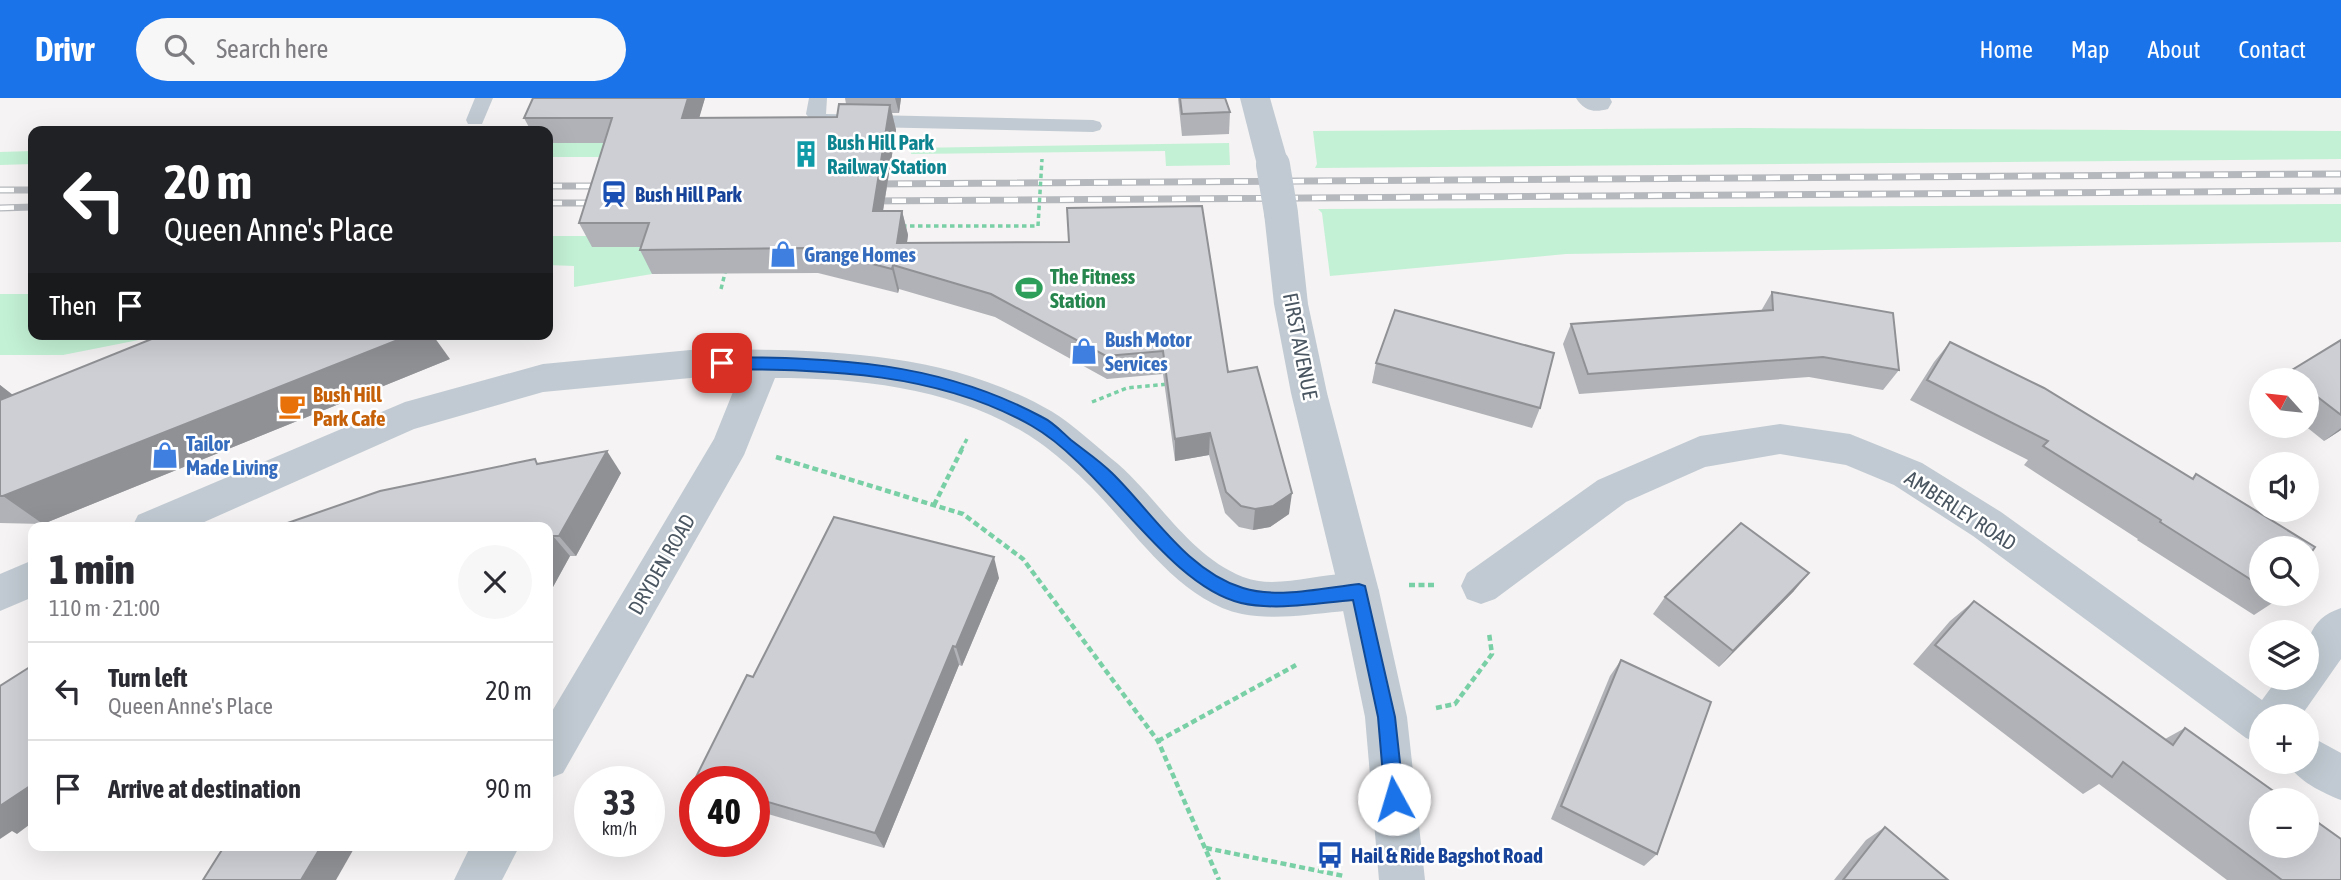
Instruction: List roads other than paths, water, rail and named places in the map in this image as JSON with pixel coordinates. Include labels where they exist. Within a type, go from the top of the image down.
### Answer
[{"type":"street","name":"FIRST AVENUE","points":[[1255,98],[1273,165],[1291,304],[1309,393],[1387,717],[1402,880]]},
{"type":"street","points":[[164,522],[405,417],[543,378],[701,363],[826,364],[916,376],[988,397],[1040,423],[1106,477],[1172,549],[1207,579],[1242,596],[1284,599],[1359,592]]},
{"type":"street","name":"DRYDEN ROAD","points":[[553,749],[731,444],[763,363]]},
{"type":"street","name":"AMBERLEY ROAD","points":[[1481,586],[1612,491],[1700,452],[1780,439],[1850,450],[1908,474],[1987,524],[2249,715]]},
{"type":"street","points":[[0,593],[28,580]]},
{"type":"street","points":[[2319,656],[2341,626]]},
{"type":"street","points":[[2319,764],[2341,779]]},
{"type":"street","points":[[477,880],[494,851]]},
{"type":"lane","points":[[475,120],[484,98]]},
{"type":"lane","points":[[818,98],[815,114],[821,120],[1093,126]]},
{"type":"railway","points":[[870,184],[2341,174]]},
{"type":"railway","points":[[553,186],[611,186]]},
{"type":"railway","points":[[0,190],[28,190]]},
{"type":"railway","points":[[864,201],[2341,191]]},
{"type":"railway","points":[[553,203],[605,203]]},
{"type":"railway","points":[[0,208],[28,207]]},
{"type":"place","name":"Bush Hill Park Railway Station","points":[[806,154]]},
{"type":"place","name":"Bush Hill Park","points":[[614,194]]},
{"type":"place","name":"Grange Homes","points":[[783,254]]},
{"type":"place","name":"The Fitness Station","points":[[1029,288]]},
{"type":"place","name":"Bush Motor Services","points":[[1084,351]]},
{"type":"place","name":"Bush Hill Park Cafe","points":[[292,406]]},
{"type":"place","name":"Tailor Made Living","points":[[165,455]]},
{"type":"place","name":"Hail & Ride Bagshot Road","points":[[1330,855]]}]
